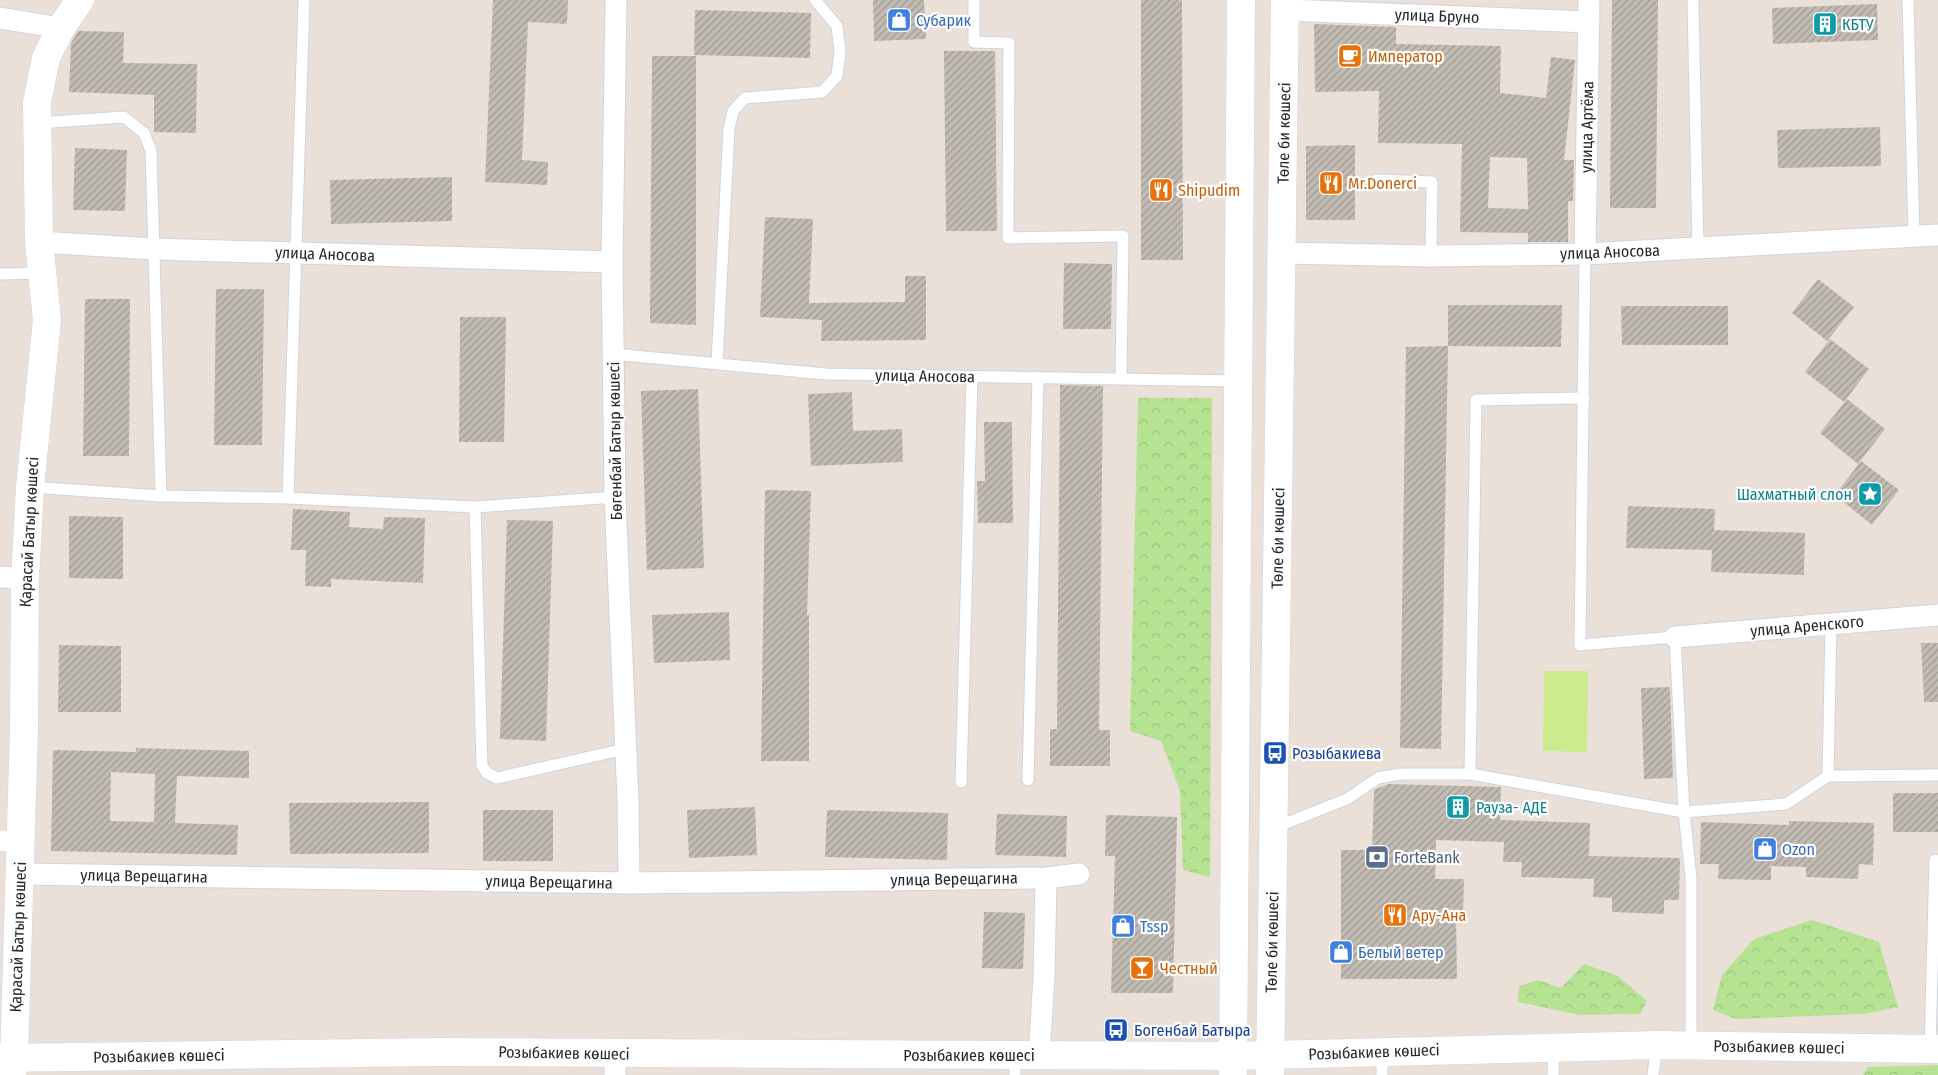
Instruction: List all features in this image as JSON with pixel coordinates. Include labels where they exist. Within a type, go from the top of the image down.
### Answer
[{"type":"main road","name":"Қарасай Батыр көшесі","points":[[9,1063],[20,874],[10,841],[13,578],[30,487],[47,320],[44,273],[39,242],[37,102],[46,58],[61,28],[80,0]]},
{"type":"main road","points":[[1233,1066],[1241,0]]},
{"type":"main road","name":"Төле би көшесі","points":[[1270,1065],[1285,5]]},
{"type":"main road","points":[[1235,782],[1256,803],[1266,802],[1274,786]]},
{"type":"main road","name":"Розыбакиев көшесі","points":[[9,1063],[437,1052],[615,1065],[1023,1062],[1233,1066],[1382,1064],[1554,1047],[1657,1045],[1934,1049]]},
{"type":"street","name":"Бөгенбай Батыр көшесі","points":[[616,0],[612,262],[615,497],[629,883]]},
{"type":"street","name":"улица Артёма","points":[[1585,254],[1589,0]]},
{"type":"street","name":"улица Бруно","points":[[1285,5],[1589,22]]},
{"type":"street","points":[[0,18],[61,28]]},
{"type":"street","name":"улица Аносова","points":[[1282,253],[1431,256],[1585,254],[1938,235]]},
{"type":"street","name":"улица Аносова","points":[[39,242],[154,250],[612,262]]},
{"type":"street","name":"улица Аренского","points":[[1675,637],[1938,615]]},
{"type":"street","name":"улица Верещагина","points":[[20,874],[629,883],[1046,878],[1079,874]]},
{"type":"street","points":[[1023,1062],[1043,998],[1046,878]]},
{"type":"lane","points":[[288,498],[304,0]]},
{"type":"lane","points":[[717,364],[729,129],[733,111],[746,98],[822,92],[837,76],[840,52],[837,26],[815,0]]},
{"type":"lane","points":[[974,0],[974,42],[1009,43],[1008,238],[1123,236],[1121,378]]},
{"type":"lane","points":[[1693,0],[1698,249]]},
{"type":"lane","points":[[1908,0],[1914,236]]},
{"type":"lane","points":[[37,123],[124,116],[144,133],[151,151],[161,496]]},
{"type":"lane","points":[[1376,180],[1432,182],[1431,256]]},
{"type":"lane","points":[[1585,254],[1580,645],[1675,637],[1684,812],[1691,878],[1691,1046]]},
{"type":"lane","points":[[0,274],[44,273]]},
{"type":"lane","name":"улица Аносова","points":[[613,354],[826,374],[1238,381]]},
{"type":"lane","points":[[961,782],[972,377]]},
{"type":"lane","points":[[1028,780],[1038,377]]},
{"type":"lane","points":[[1470,774],[1476,400],[1584,398]]},
{"type":"lane","points":[[30,487],[161,496],[288,498],[475,507],[615,497]]},
{"type":"lane","points":[[475,507],[482,766],[497,778],[625,749]]},
{"type":"lane","points":[[1828,776],[1831,624]]},
{"type":"lane","points":[[1274,828],[1347,799],[1378,778],[1401,774],[1470,774],[1684,812],[1786,804],[1828,776],[1938,774]]},
{"type":"lane","points":[[1934,1049],[1935,860]]},
{"type":"lane","points":[[1652,1075],[1657,1045]]},
{"type":"lane","points":[[1553,1075],[1554,1047]]},
{"type":"green space","points":[[1138,398],[1212,398],[1210,877],[1183,870],[1180,791],[1161,741],[1130,731]]},
{"type":"green space","points":[[1544,671],[1588,671],[1587,752],[1543,751]]},
{"type":"green space","points":[[1812,920],[1879,942],[1898,1007],[1863,1014],[1736,1019],[1713,1010],[1722,975],[1754,939]]},
{"type":"green space","points":[[1584,964],[1618,976],[1647,1001],[1640,1014],[1579,1015],[1518,1002],[1519,986],[1538,980],[1561,988]]},
{"type":"green space","points":[[1938,1065],[1938,1075],[1863,1075],[1868,1067]]},
{"type":"building","points":[[493,0],[568,0],[567,24],[528,22],[522,160],[548,162],[547,185],[485,182]]},
{"type":"building","name":"Субарик","points":[[873,0],[924,0],[926,39],[874,41]]},
{"type":"building","points":[[1141,0],[1182,0],[1183,260],[1141,260]]},
{"type":"building","points":[[1612,0],[1658,0],[1656,208],[1610,208]]},
{"type":"building","name":"КБТУ","points":[[1877,4],[1878,40],[1773,44],[1772,8]]},
{"type":"building","points":[[695,10],[811,13],[810,58],[694,55]]},
{"type":"building","points":[[1314,24],[1396,27],[1396,44],[1501,46],[1500,93],[1546,98],[1551,57],[1575,60],[1564,160],[1574,160],[1573,201],[1568,201],[1568,242],[1528,242],[1528,233],[1460,232],[1462,144],[1378,143],[1379,91],[1315,92]],"holes":[[[1490,157],[1527,158],[1528,209],[1488,208]]]},
{"type":"building","points":[[78,31],[124,32],[123,63],[197,64],[196,133],[154,132],[154,95],[69,92],[71,43]]},
{"type":"building","points":[[944,51],[995,51],[997,231],[946,231]]},
{"type":"building","points":[[652,56],[696,56],[696,325],[650,323]]},
{"type":"building","points":[[1880,127],[1881,166],[1778,168],[1777,130]]},
{"type":"building","name":"Mr.Donerci","points":[[1355,145],[1355,220],[1306,220],[1306,146]]},
{"type":"building","points":[[75,148],[127,150],[125,211],[73,210]]},
{"type":"building","points":[[452,177],[452,221],[331,224],[330,180]]},
{"type":"building","points":[[765,217],[813,219],[809,303],[905,302],[905,276],[926,276],[926,340],[821,341],[822,320],[760,317]]},
{"type":"building","points":[[1064,263],[1112,264],[1111,329],[1063,329]]},
{"type":"building","points":[[1818,279],[1854,307],[1827,341],[1792,313]]},
{"type":"building","points":[[216,289],[264,289],[262,445],[214,445]]},
{"type":"building","points":[[85,299],[130,299],[129,456],[83,456]]},
{"type":"building","points":[[1448,305],[1562,305],[1561,347],[1448,346]]},
{"type":"building","points":[[1621,306],[1728,306],[1728,345],[1622,345]]},
{"type":"building","points":[[460,317],[506,317],[504,442],[459,442]]},
{"type":"building","points":[[1830,339],[1869,369],[1844,402],[1805,372]]},
{"type":"building","points":[[1448,346],[1441,749],[1400,748],[1406,347]]},
{"type":"building","points":[[1060,385],[1103,386],[1099,730],[1110,730],[1110,766],[1050,766],[1050,729],[1057,729]]},
{"type":"building","points":[[698,389],[704,568],[647,570],[641,391]]},
{"type":"building","points":[[852,392],[853,431],[902,429],[903,462],[811,466],[808,394]]},
{"type":"building","points":[[1847,399],[1885,429],[1858,464],[1820,433]]},
{"type":"building","points":[[984,422],[1012,422],[1013,523],[978,523],[977,481],[985,481]]},
{"type":"building","points":[[1861,461],[1899,490],[1872,525],[1835,495]]},
{"type":"building","points":[[765,490],[811,491],[807,615],[809,615],[809,761],[761,761]]},
{"type":"building","points":[[1628,506],[1715,509],[1714,530],[1805,533],[1804,575],[1711,572],[1712,550],[1626,548]]},
{"type":"building","points":[[293,509],[350,512],[349,527],[383,529],[384,517],[425,518],[423,583],[331,579],[331,587],[305,586],[306,550],[291,550]]},
{"type":"building","points":[[69,516],[123,517],[123,579],[69,578]]},
{"type":"building","points":[[507,520],[553,521],[546,741],[500,739]]},
{"type":"building","points":[[729,612],[730,660],[654,663],[652,615]]},
{"type":"building","points":[[1921,643],[1938,643],[1938,702],[1924,702]]},
{"type":"building","points":[[59,645],[121,646],[121,712],[58,712]]},
{"type":"building","points":[[1670,687],[1673,778],[1644,779],[1641,688]]},
{"type":"building","points":[[136,748],[249,751],[249,778],[177,776],[175,823],[238,825],[237,855],[51,851],[53,750],[136,752]],"holes":[[[111,772],[155,774],[154,822],[110,821]]]},
{"type":"building","points":[[1388,784],[1501,787],[1500,820],[1590,823],[1589,856],[1680,858],[1679,900],[1664,900],[1664,914],[1612,912],[1612,898],[1593,897],[1594,879],[1521,877],[1522,862],[1503,862],[1504,842],[1436,840],[1435,879],[1464,879],[1463,916],[1456,916],[1457,979],[1341,979],[1341,850],[1372,850],[1374,790]]},
{"type":"building","points":[[1893,793],[1938,793],[1938,832],[1893,832]]},
{"type":"building","points":[[429,802],[429,853],[290,854],[289,803]]},
{"type":"building","points":[[755,807],[757,855],[689,858],[687,810]]},
{"type":"building","points":[[483,810],[553,810],[553,861],[483,861]]},
{"type":"building","points":[[827,810],[948,813],[947,860],[825,857]]},
{"type":"building","points":[[997,814],[1067,816],[1066,857],[995,855]]},
{"type":"building","points":[[1106,815],[1177,817],[1173,993],[1111,993],[1115,856],[1105,856]]},
{"type":"building","points":[[1789,821],[1874,823],[1873,865],[1859,864],[1858,879],[1806,877],[1806,867],[1771,866],[1771,880],[1718,879],[1719,864],[1700,864],[1701,822],[1789,825]]},
{"type":"building","points":[[984,912],[1025,913],[1023,969],[982,968]]},
{"type":"place","name":"Субарик","points":[[899,20]]},
{"type":"place","name":"КБТУ","points":[[1825,24]]},
{"type":"place","name":"Император","points":[[1350,56]]},
{"type":"place","name":"Mr.Donerci","points":[[1331,183]]},
{"type":"place","name":"Shipudim","points":[[1161,190]]},
{"type":"place","name":"Шахматный слон","points":[[1870,494]]},
{"type":"place","name":"Розыбакиева","points":[[1275,753]]},
{"type":"place","name":"Рауза- АДЕ","points":[[1458,807]]},
{"type":"place","name":"Ozon","points":[[1765,849]]},
{"type":"place","name":"ForteBank","points":[[1377,857]]},
{"type":"place","name":"Ару-Ана","points":[[1395,915]]},
{"type":"place","name":"Tssp","points":[[1123,926]]},
{"type":"place","name":"Белый ветер","points":[[1341,952]]},
{"type":"place","name":"Честный","points":[[1142,968]]},
{"type":"place","name":"Богенбай Батыра","points":[[1116,1030]]}]
